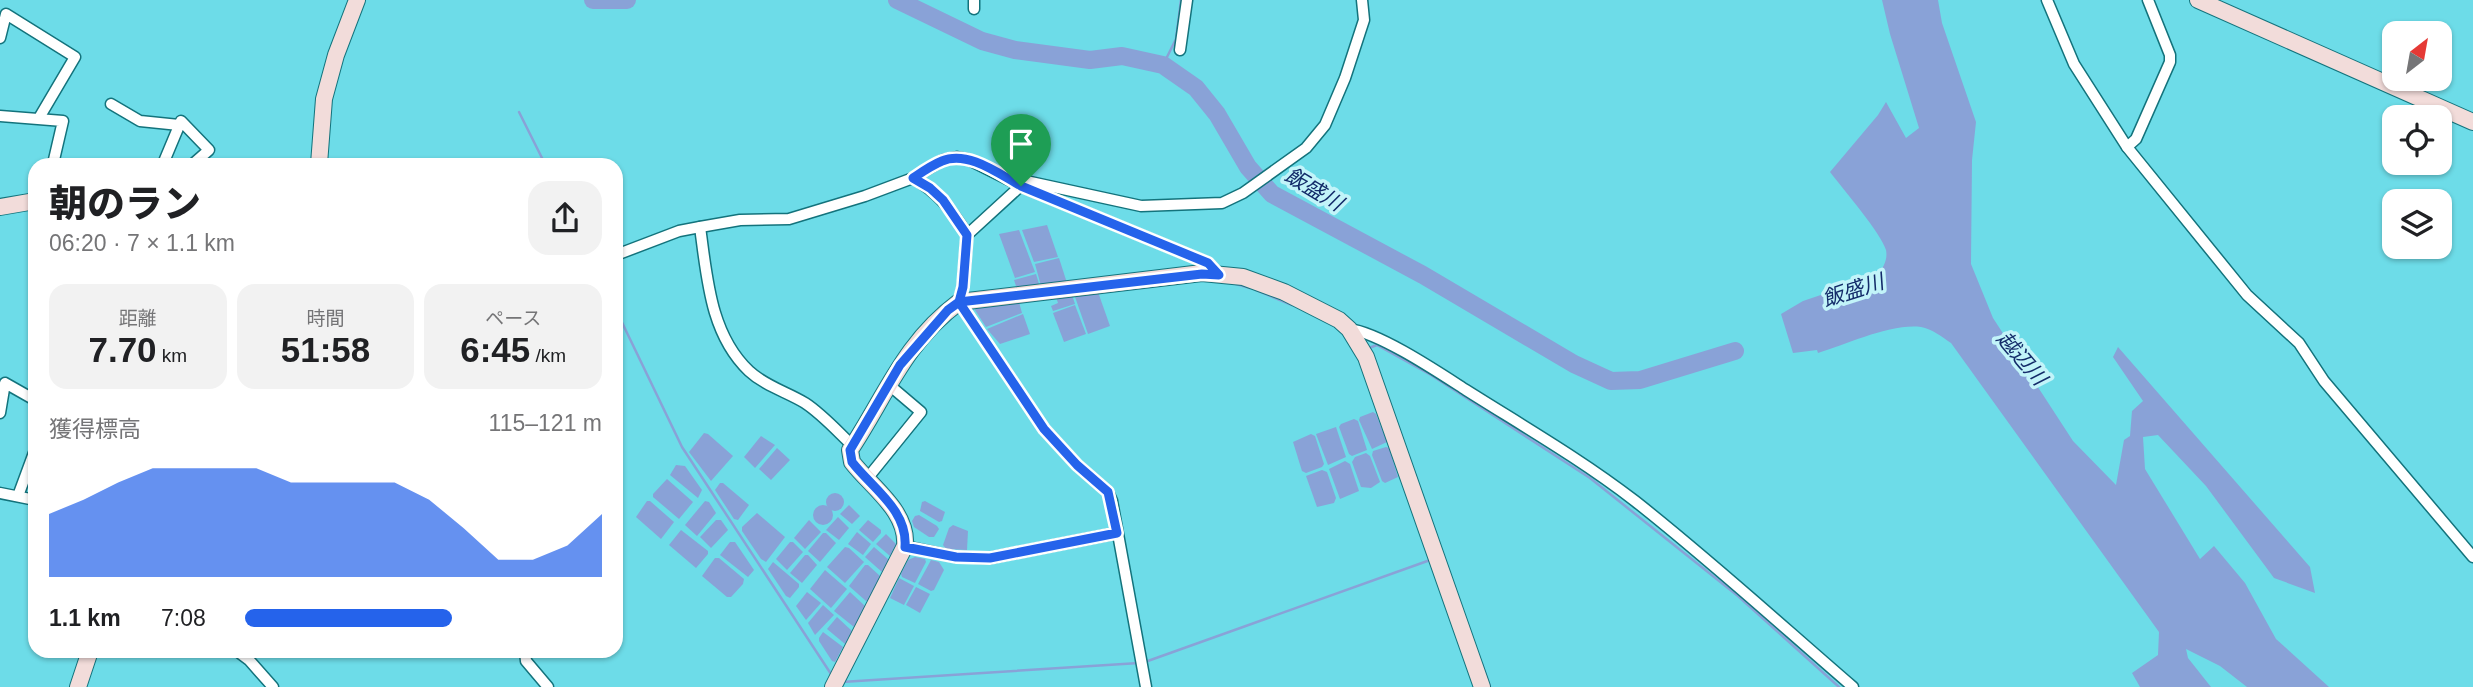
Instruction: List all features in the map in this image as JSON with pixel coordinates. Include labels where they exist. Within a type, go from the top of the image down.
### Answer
[{"type":"street","points":[[319,158],[324,99],[336,55],[357,0]]},
{"type":"street","points":[[1180,50],[1187,0]]},
{"type":"street","points":[[967,235],[1026,181],[1141,206],[1222,203],[1243,193],[1306,148],[1325,125],[1345,78],[1363,20],[1362,0]]},
{"type":"street","points":[[2047,0],[2074,64],[2127,147],[2247,295],[2299,343],[2324,381],[2473,557]]},
{"type":"street","points":[[2127,147],[2136,139],[2170,62],[2170,55],[2148,0]]},
{"type":"street","points":[[2198,0],[2473,122]]},
{"type":"street","points":[[0,38],[6,14],[75,57],[39,118]]},
{"type":"street","points":[[111,104],[140,121],[179,125]]},
{"type":"street","points":[[0,116],[63,121],[54,158]]},
{"type":"street","points":[[165,158],[181,121],[209,150],[200,158]]},
{"type":"street","points":[[623,252],[679,231],[740,220],[789,219],[865,196],[913,178],[943,160],[957,157],[1208,263],[1219,275]]},
{"type":"street","points":[[913,178],[943,200],[967,235],[963,287],[959,302],[1044,429],[1077,465],[1108,492],[1146,687]]},
{"type":"street","points":[[0,207],[28,202]]},
{"type":"street","points":[[699,227],[716,318],[733,351],[751,372],[767,384],[808,405],[853,446]]},
{"type":"street","points":[[833,687],[905,547],[900,517],[852,462],[850,450],[910,351],[948,310],[959,302],[1202,274],[1243,277],[1284,292],[1329,313],[1349,329],[1366,357],[1482,687]]},
{"type":"street","points":[[1349,329],[1363,331],[1432,368],[1612,484],[1695,550],[1853,687]]},
{"type":"street","points":[[0,413],[5,383],[28,396]]},
{"type":"street","points":[[866,480],[921,412],[888,384]]},
{"type":"street","points":[[18,496],[28,469]]},
{"type":"street","points":[[0,493],[28,498]]},
{"type":"street","points":[[905,547],[956,557],[990,558],[1117,533]]},
{"type":"street","points":[[78,687],[88,658]]},
{"type":"street","points":[[254,658],[273,687]]},
{"type":"street","points":[[526,658],[548,687]]},
{"type":"water","points":[[1882,0],[1938,0],[1942,23],[1976,122],[1972,160],[1971,264],[1993,318],[2073,441],[2116,485],[2124,440],[2130,436],[2132,411],[2143,401],[2113,357],[2118,347],[2310,567],[2315,593],[2274,578],[2206,486],[2158,435],[2143,437],[2145,469],[2200,559],[2214,546],[2245,583],[2276,639],[2329,687],[2247,687],[2220,666],[2186,649],[2188,658],[2211,687],[2140,687],[2132,673],[2158,655],[2159,632],[1951,343],[1929,330],[1909,327],[1883,331],[1818,353],[1817,350],[1793,353],[1781,314],[1803,301],[1877,276],[1886,261],[1883,242],[1830,172],[1886,102],[1906,138],[1919,128]]},
{"type":"water","points":[[1047,225],[1058,257],[1034,262],[1022,230]]},
{"type":"water","points":[[1019,230],[1035,272],[1015,278],[999,234]]},
{"type":"water","points":[[1059,258],[1067,283],[1041,286],[1035,264]]},
{"type":"water","points":[[1036,274],[1040,287],[1017,289],[1014,280]]},
{"type":"water","points":[[1098,292],[1110,326],[1088,334],[1074,294]]},
{"type":"water","points":[[1072,295],[1075,304],[1053,311],[1051,306],[1058,303],[1056,297]]},
{"type":"water","points":[[1019,302],[1022,313],[986,327],[975,310],[976,307]]},
{"type":"water","points":[[1075,305],[1086,334],[1064,342],[1053,313]]},
{"type":"water","points":[[1023,314],[1030,334],[1000,344],[987,329]]},
{"type":"water","points":[[1373,412],[1387,442],[1372,449],[1359,420],[1360,417]]},
{"type":"water","points":[[1354,419],[1358,421],[1367,450],[1352,456],[1339,427]]},
{"type":"water","points":[[1336,427],[1346,457],[1328,465],[1316,434]]},
{"type":"water","points":[[704,433],[733,456],[711,481],[689,452]]},
{"type":"water","points":[[1311,434],[1315,436],[1324,464],[1306,473],[1302,471],[1293,442]]},
{"type":"water","points":[[761,436],[775,445],[755,468],[744,457]]},
{"type":"water","points":[[777,448],[790,460],[771,480],[759,469]]},
{"type":"water","points":[[1389,448],[1398,477],[1385,483],[1372,455],[1373,451]]},
{"type":"water","points":[[1366,453],[1370,456],[1380,482],[1371,488],[1361,487],[1352,462],[1355,457]]},
{"type":"water","points":[[1345,461],[1350,464],[1359,491],[1340,499],[1329,469]]},
{"type":"water","points":[[676,465],[685,466],[702,490],[698,498],[670,475]]},
{"type":"water","points":[[1322,470],[1327,472],[1336,498],[1334,503],[1317,507],[1306,476]]},
{"type":"water","points":[[667,479],[693,502],[679,519],[653,497]]},
{"type":"water","points":[[720,483],[749,505],[738,520],[734,519],[715,490]]},
{"type":"water","points":[[835,493],[841,496],[844,502],[841,508],[835,511],[829,508],[826,502],[829,496]]},
{"type":"water","points":[[647,501],[674,522],[661,539],[636,517]]},
{"type":"water","points":[[705,501],[709,502],[716,513],[697,536],[685,525]]},
{"type":"water","points":[[925,501],[945,512],[942,521],[939,522],[920,511],[922,502]]},
{"type":"water","points":[[823,505],[830,508],[833,515],[830,522],[823,525],[816,522],[813,515],[816,508]]},
{"type":"water","points":[[849,505],[860,516],[852,524],[840,514]]},
{"type":"water","points":[[757,513],[785,537],[766,562],[761,559],[742,531],[742,527]]},
{"type":"water","points":[[919,515],[937,526],[939,529],[934,537],[929,537],[914,527],[912,521]]},
{"type":"water","points":[[838,517],[849,528],[839,540],[826,530]]},
{"type":"water","points":[[716,520],[721,520],[728,530],[711,548],[700,537]]},
{"type":"water","points":[[809,520],[821,532],[805,549],[794,538]]},
{"type":"water","points":[[868,520],[881,530],[873,542],[859,530]]},
{"type":"water","points":[[953,525],[968,531],[967,550],[946,549],[943,545],[949,528]]},
{"type":"water","points":[[681,530],[708,551],[696,568],[669,545]]},
{"type":"water","points":[[857,532],[871,544],[863,555],[848,544]]},
{"type":"water","points":[[823,533],[836,543],[820,562],[808,551]]},
{"type":"water","points":[[886,534],[896,544],[890,556],[876,544]]},
{"type":"water","points":[[730,542],[735,542],[754,570],[748,577],[720,555]]},
{"type":"water","points":[[790,542],[803,552],[787,570],[776,559]]},
{"type":"water","points":[[845,547],[864,562],[845,583],[827,567]]},
{"type":"water","points":[[874,547],[889,560],[882,572],[865,557]]},
{"type":"water","points":[[805,555],[817,565],[802,583],[790,573]]},
{"type":"water","points":[[915,557],[925,559],[926,562],[915,583],[901,574],[908,560]]},
{"type":"water","points":[[715,558],[719,558],[744,579],[743,584],[731,597],[727,597],[702,576]]},
{"type":"water","points":[[931,560],[939,562],[944,570],[931,591],[918,584]]},
{"type":"water","points":[[773,562],[799,584],[790,598],[768,569]]},
{"type":"water","points":[[865,565],[880,576],[869,600],[866,601],[849,586]]},
{"type":"water","points":[[825,570],[847,589],[831,608],[810,589]]},
{"type":"water","points":[[899,578],[914,586],[904,605],[890,598]]},
{"type":"water","points":[[916,587],[930,594],[920,613],[906,605]]},
{"type":"water","points":[[807,592],[821,603],[806,620],[796,606]]},
{"type":"water","points":[[850,592],[865,606],[854,627],[834,611]]},
{"type":"water","points":[[823,605],[834,615],[815,635],[808,623]]},
{"type":"water","points":[[837,617],[852,631],[845,644],[827,629]]},
{"type":"water","points":[[823,632],[843,647],[835,662],[819,641]]},
{"type":"waterway","name":"飯盛川","points":[[593,0],[627,0]]},
{"type":"waterway","name":"飯盛川","points":[[897,0],[982,41],[1015,50],[1090,60],[1122,56],[1163,65],[1196,88],[1217,114],[1248,167],[1272,194],[1423,275],[1574,364],[1611,381],[1640,380],[1735,351]]},
{"type":"waterway","points":[[1163,65],[1176,39],[1181,0]]},
{"type":"waterway","points":[[519,112],[542,158]]},
{"type":"waterway","points":[[1236,284],[1250,288]]},
{"type":"waterway","points":[[1256,290],[1292,305]]},
{"type":"waterway","points":[[623,325],[682,447],[831,674]]},
{"type":"waterway","points":[[1369,348],[1377,345],[1431,375],[1590,478],[1738,596],[1839,687]]},
{"type":"waterway","points":[[1145,662],[1433,559]]},
{"type":"waterway","points":[[842,682],[1139,663]]},
{"type":"waterway","points":[[1482,664],[1490,687]]},
{"type":"route","points":[[1021,186],[967,159],[957,157],[943,160],[913,178],[943,200],[967,235],[963,287],[959,302],[948,310],[900,365],[850,450],[852,462],[900,517],[905,547],[956,557],[990,558],[1117,533],[1108,492],[1077,465],[1044,429],[959,302],[1202,274],[1219,275],[1208,263],[1021,186]]},
{"type":"water label","name":"越辺川","points":[[2022,358]]}]
